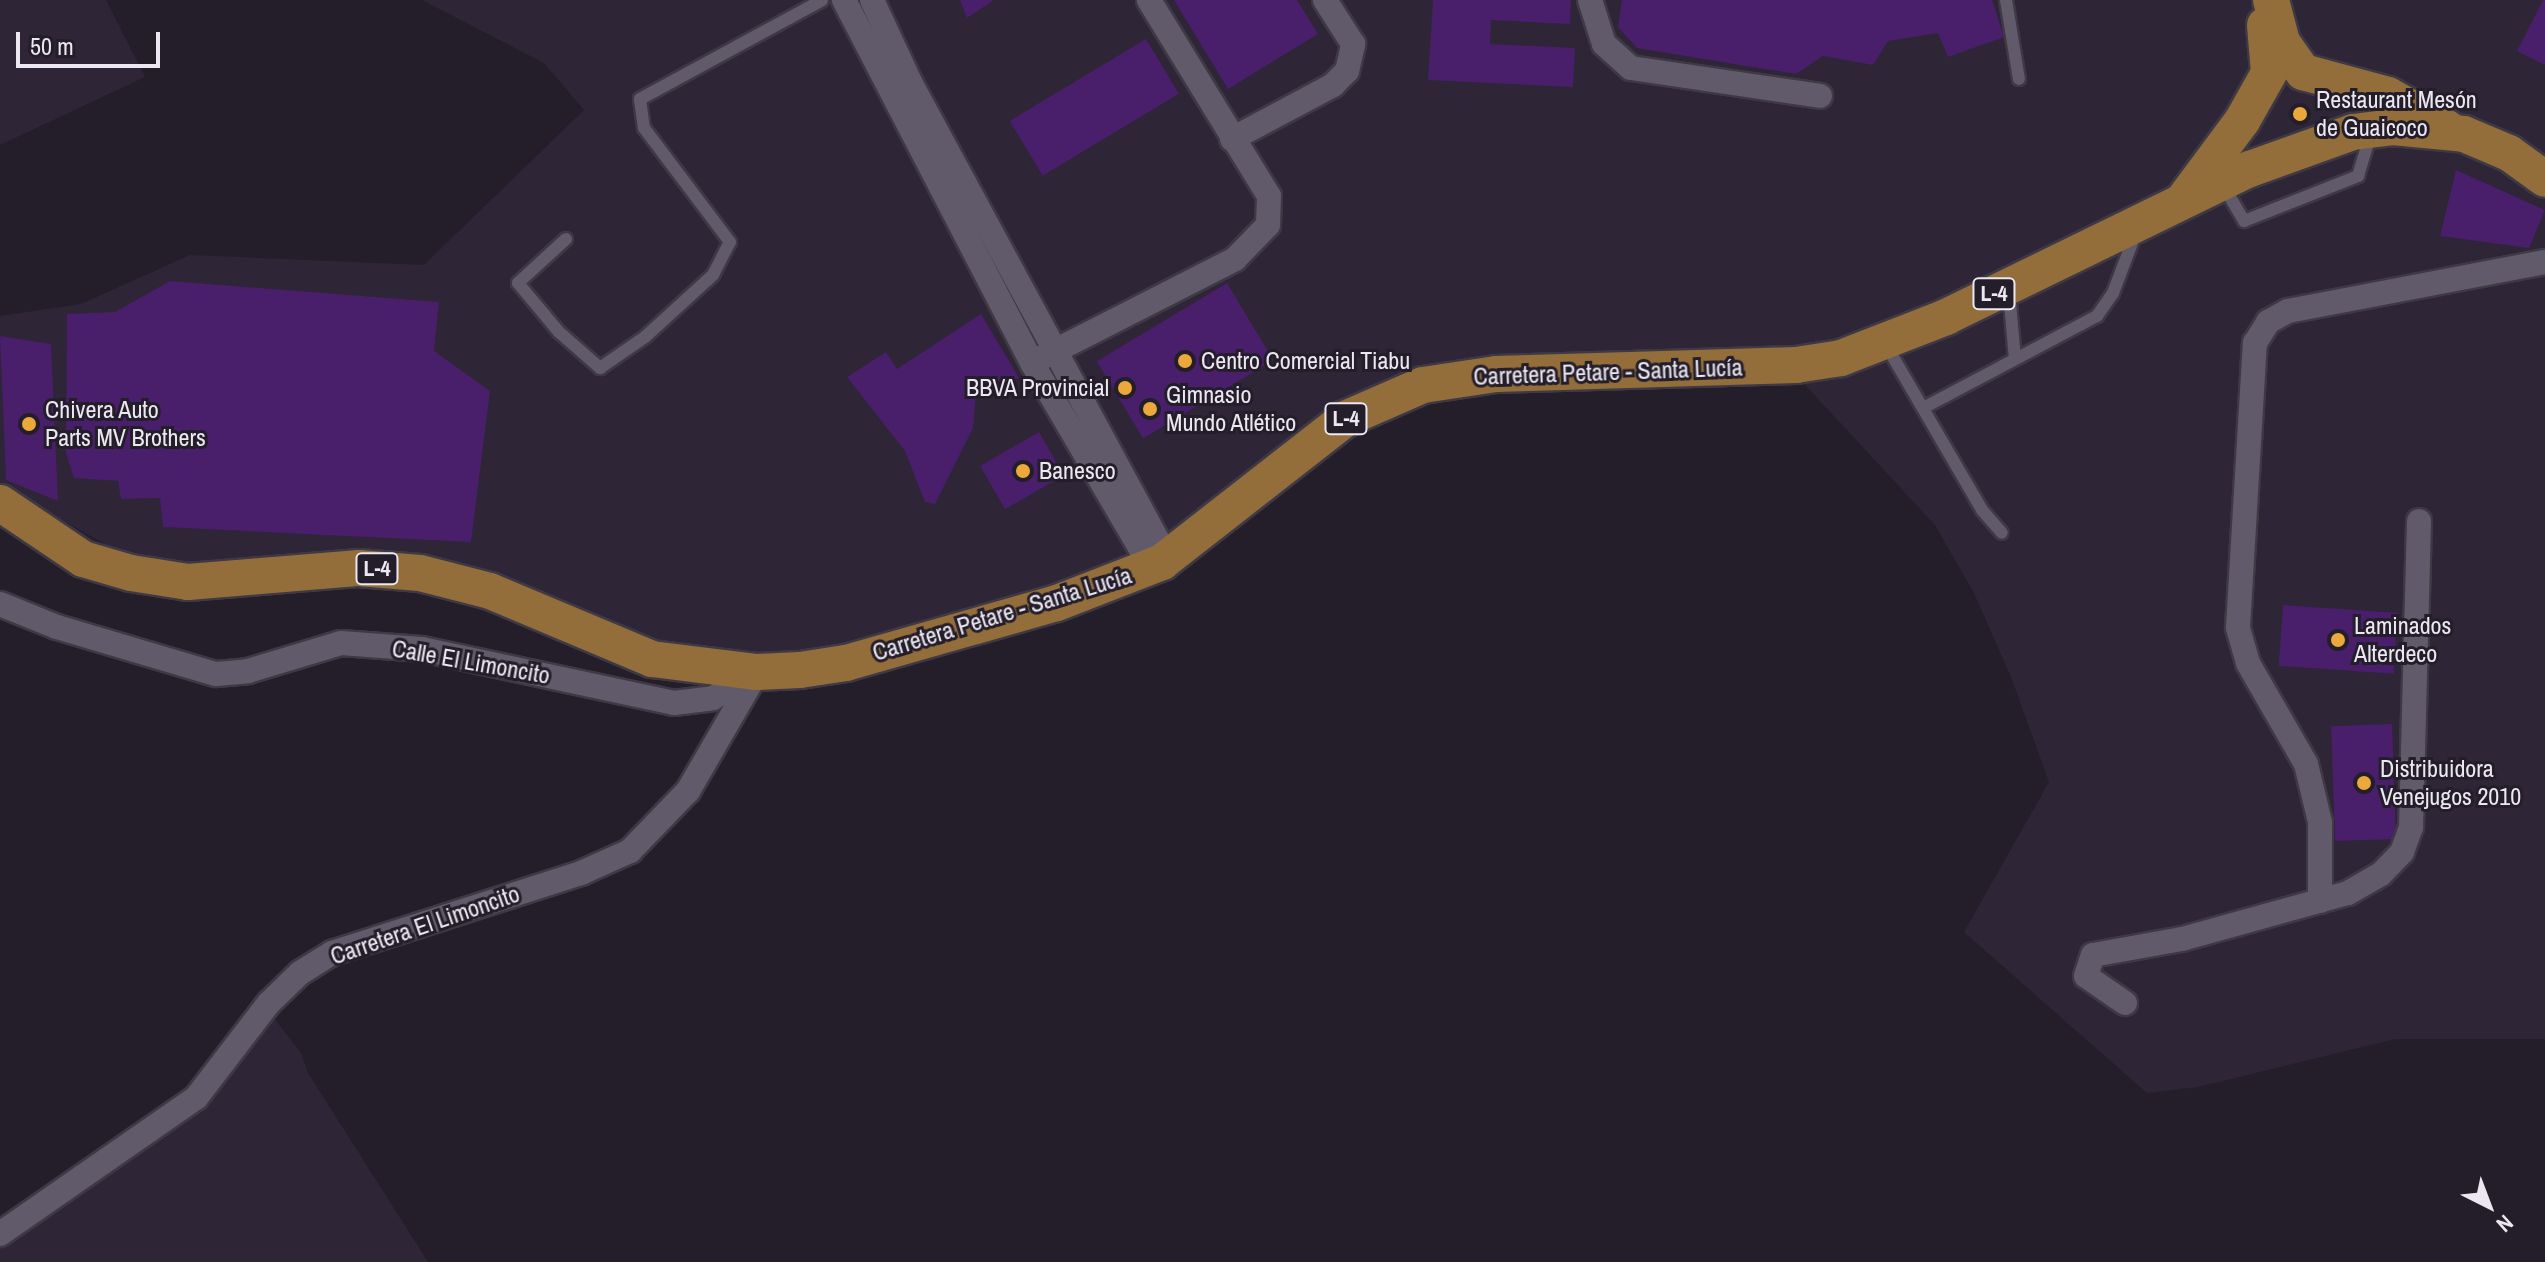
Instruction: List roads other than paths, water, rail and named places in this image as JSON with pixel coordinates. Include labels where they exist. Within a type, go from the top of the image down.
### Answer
[{"type":"main road","points":[[2183,200],[2242,121],[2269,73],[2263,0]]},
{"type":"main road","points":[[2271,0],[2282,42],[2303,72],[2388,95],[2455,133]]},
{"type":"main road","name":"Carretera Petare - Santa Lucía","points":[[0,503],[83,559],[131,573],[188,582],[359,568],[420,573],[490,591],[652,659],[757,672],[846,663],[1057,603],[1162,562],[1335,426],[1374,403],[1423,385],[1496,374],[1796,365],[1886,345],[2221,182],[2299,148],[2372,129],[2455,133],[2509,153],[2545,179]]},
{"type":"street","points":[[844,0],[1032,363],[1140,548],[1162,562]]},
{"type":"street","points":[[872,0],[910,82],[1157,539],[1162,562]]},
{"type":"street","points":[[1032,363],[1254,244],[1268,225],[1269,196],[1149,0]]},
{"type":"street","points":[[1232,139],[1333,85],[1347,71],[1353,44],[1325,0]]},
{"type":"street","points":[[1590,0],[1604,44],[1631,68],[1820,96]]},
{"type":"street","points":[[2320,901],[2320,822],[2306,764],[2248,663],[2238,627],[2255,343],[2268,322],[2288,311],[2545,262]]},
{"type":"street","points":[[2125,1003],[2086,976],[2093,955],[2182,939],[2320,901],[2381,874],[2402,852],[2411,827],[2419,521]]},
{"type":"street","name":"Calle El Limoncito","points":[[0,604],[57,627],[216,674],[248,671],[341,643],[422,649],[674,703],[713,698],[757,672]]},
{"type":"street","name":"Carretera El Limoncito","points":[[0,1234],[196,1098],[269,1003],[300,973],[332,953],[581,873],[630,851],[688,791],[725,735],[757,672]]},
{"type":"lane","points":[[566,239],[518,283],[559,332],[600,368],[645,337],[713,275],[730,242],[644,128],[640,99],[822,0]]},
{"type":"lane","points":[[2006,0],[2019,79]]},
{"type":"lane","points":[[2221,182],[2244,221],[2358,176],[2372,129]]},
{"type":"lane","points":[[1925,407],[2097,316],[2113,293],[2141,220]]},
{"type":"lane","points":[[2009,287],[2015,359]]},
{"type":"lane","points":[[1886,345],[1925,407],[1982,510],[2002,533]]},
{"type":"place","name":"Restaurant Mesón de Guaicoco","points":[[2300,114]]},
{"type":"place","name":"Centro Comercial Tiabu","points":[[1185,361]]},
{"type":"place","name":"BBVA Provincial","points":[[1125,388]]},
{"type":"place","name":"Gimnasio Mundo Atlético","points":[[1150,409]]},
{"type":"place","name":"Chivera Auto Parts MV Brothers","points":[[29,424]]},
{"type":"place","name":"Banesco","points":[[1023,471]]},
{"type":"place","name":"Laminados Alterdeco","points":[[2338,640]]},
{"type":"place","name":"Distribuidora Venejugos 2010","points":[[2364,783]]}]
